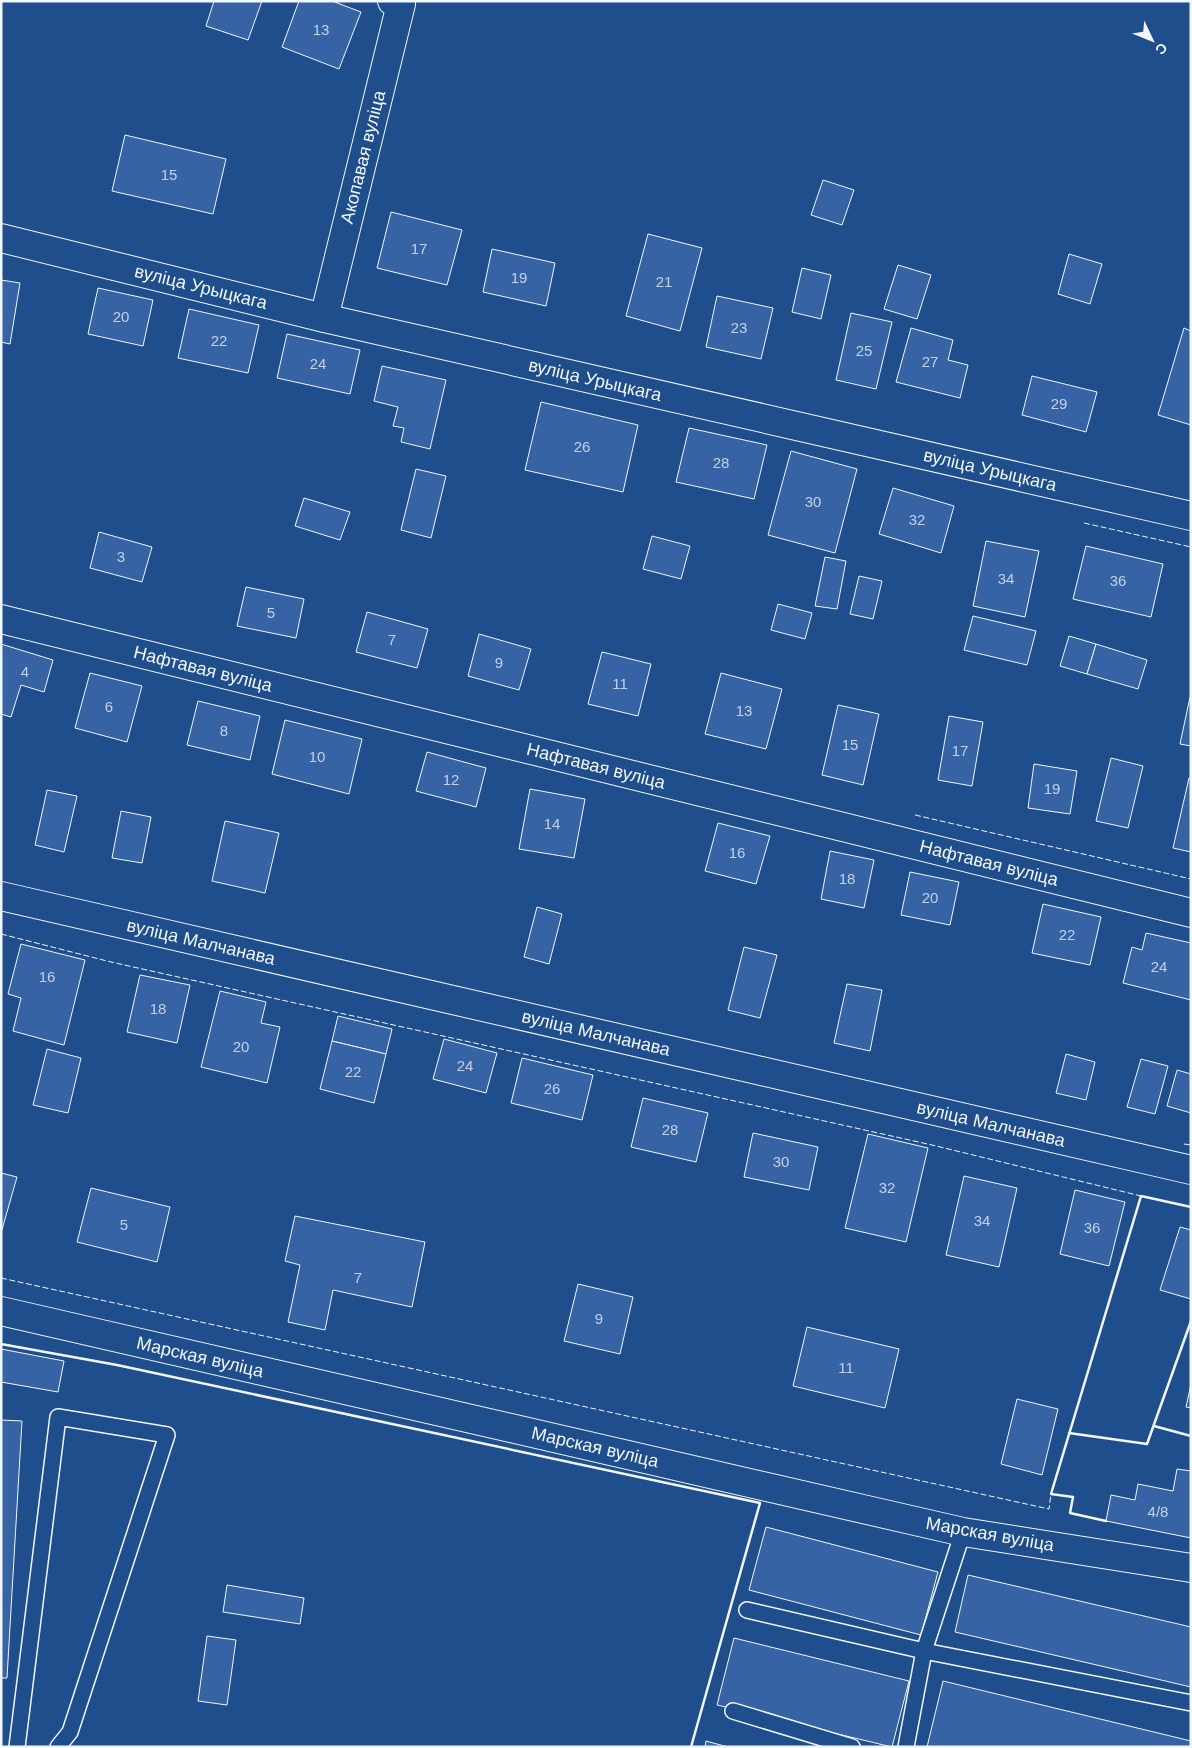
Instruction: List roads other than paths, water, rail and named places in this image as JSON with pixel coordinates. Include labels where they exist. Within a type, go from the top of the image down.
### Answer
[{"type":"street","name":"Акопавая вуліца","points":[[324,318],[400,4],[392,1]]},
{"type":"street","name":"вуліца Урыцкага","points":[[1,238],[324,318],[1191,516]]},
{"type":"street","name":"Нафтавая вуліца","points":[[1,619],[1191,912]]},
{"type":"street","name":"вуліца Малчанава","points":[[1,896],[1191,1170]]},
{"type":"street","name":"Марская вуліца","points":[[1,1311],[963,1532],[1191,1568]]},
{"type":"lane","points":[[17,1747],[58,1417],[167,1436],[70,1732],[58,1747]]},
{"type":"lane","points":[[906,1747],[924,1651],[963,1532]]},
{"type":"lane","points":[[747,1610],[924,1651],[1191,1703]]},
{"type":"lane","points":[[733,1711],[852,1747]]}]
